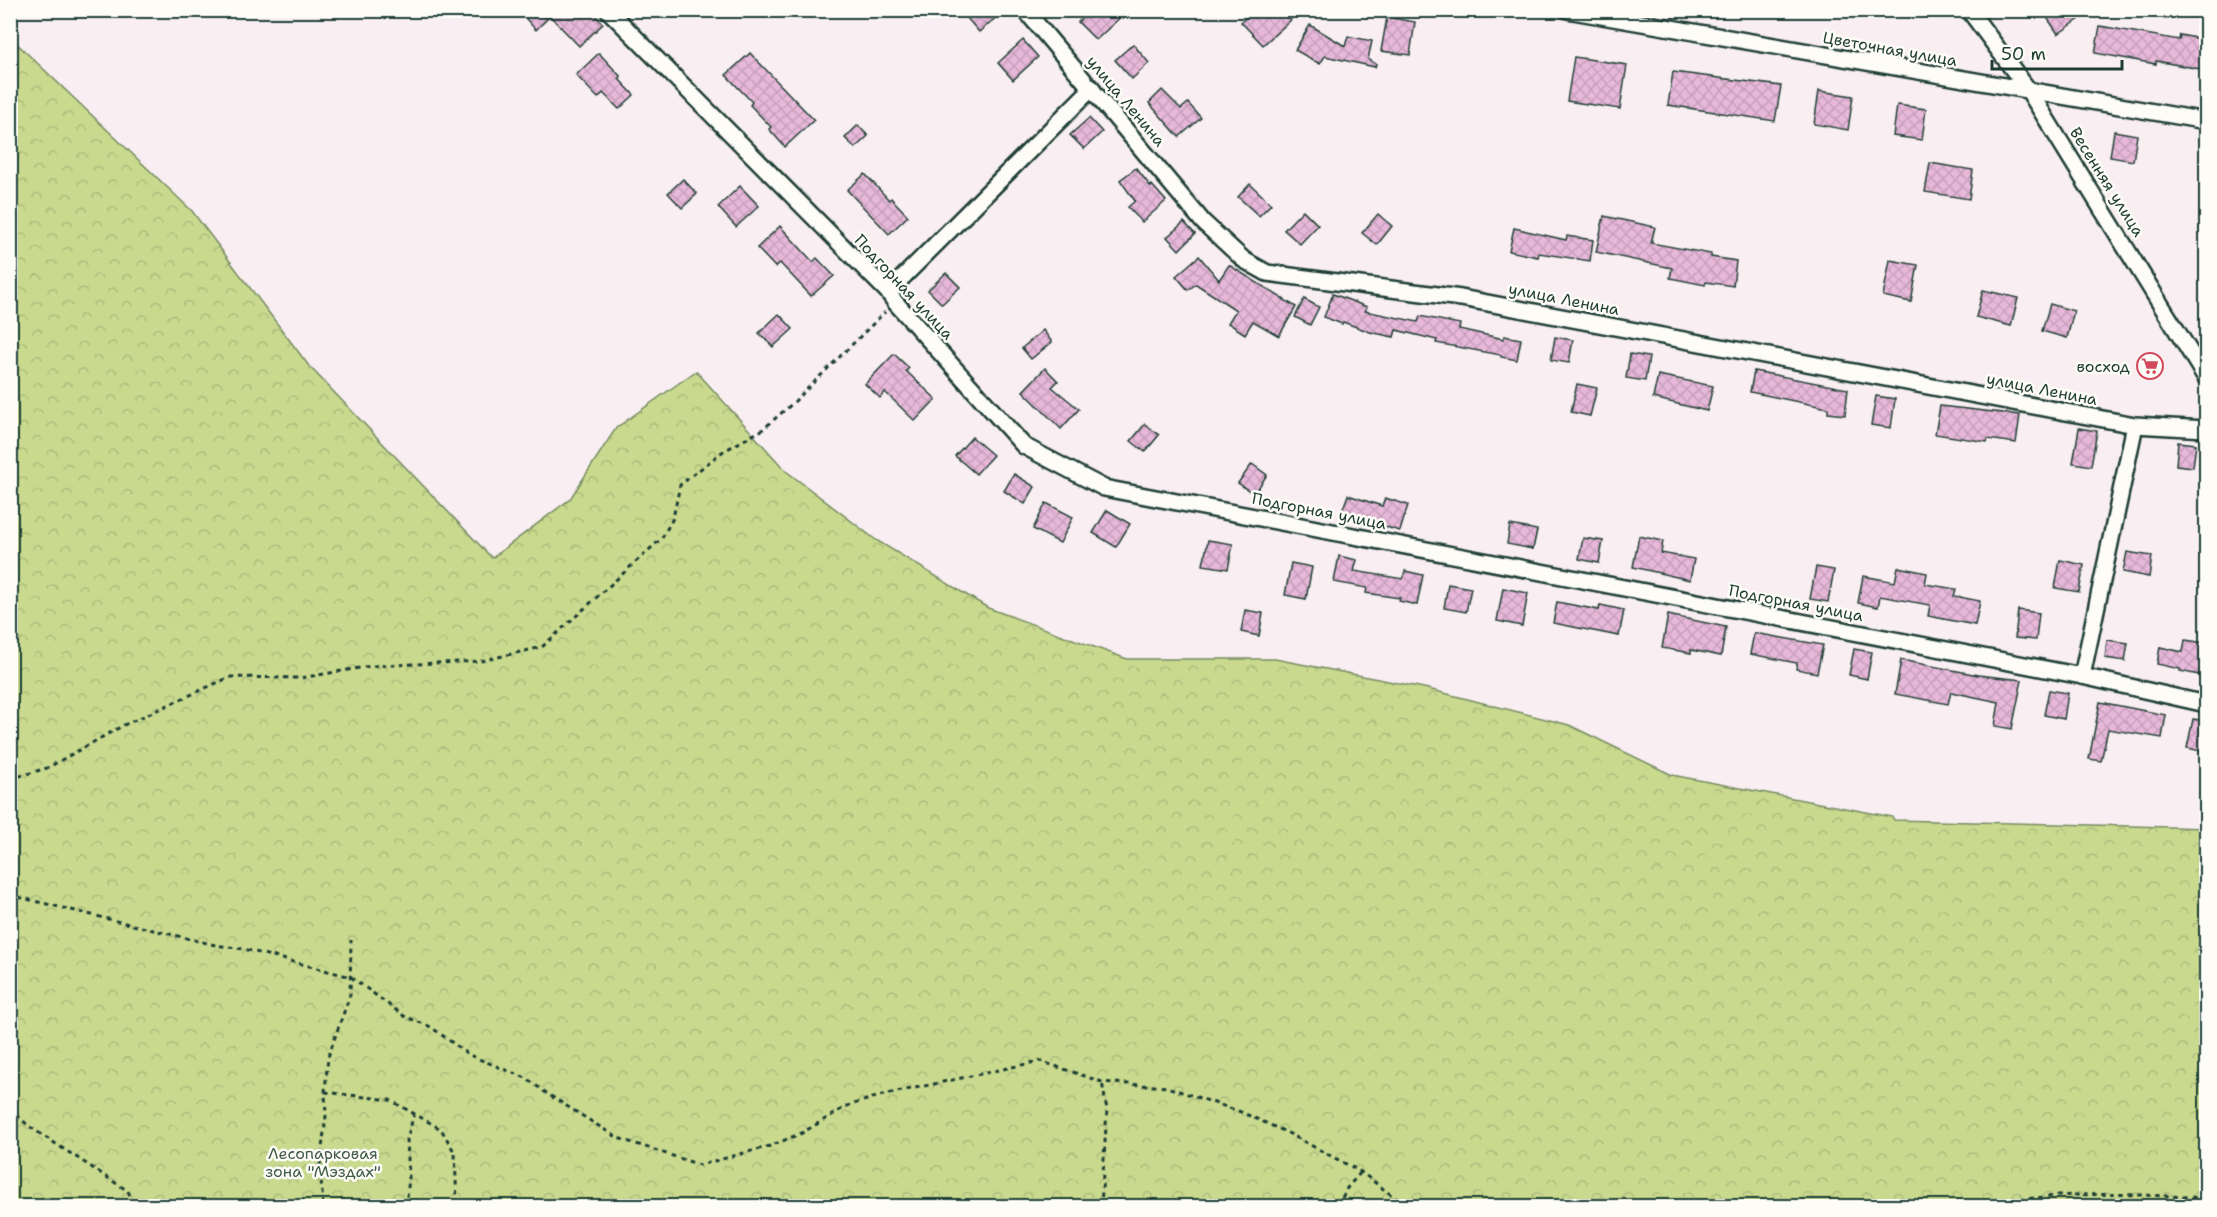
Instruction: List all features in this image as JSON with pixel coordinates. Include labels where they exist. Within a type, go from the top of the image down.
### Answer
[{"type":"street","name":"Подгорная улица","points":[[608,10],[891,297],[1024,446],[1104,488],[2082,676],[2206,704]]},
{"type":"street","name":"улица Ленина","points":[[1025,10],[1203,222],[1244,260],[1267,273],[1461,298],[2135,425],[2206,429]]},
{"type":"street","name":"Цветочная улица","points":[[1567,10],[2206,121]]},
{"type":"street","name":"Весенняя улица","points":[[1969,10],[2029,91],[2206,378]]},
{"type":"street","points":[[891,297],[1092,88]]},
{"type":"street","points":[[2082,676],[2135,425]]},
{"type":"path","points":[[10,779],[47,768],[124,725],[230,677],[300,678],[372,666],[481,661],[542,647],[662,538],[673,518],[680,485],[722,452],[762,430],[794,402],[891,297]]},
{"type":"path","points":[[10,895],[215,945],[244,949],[351,977],[404,1016],[431,1027],[469,1055],[526,1078],[618,1138],[700,1165],[770,1146],[802,1133],[856,1103],[1040,1060],[1102,1082],[1167,1087],[1241,1112],[1286,1132],[1361,1172],[1406,1206]]},
{"type":"path","points":[[323,1206],[320,1164],[326,1116],[325,1092],[328,1058],[350,995],[351,940]]},
{"type":"path","points":[[1101,1206],[1107,1110],[1102,1082]]},
{"type":"path","points":[[325,1092],[390,1100],[441,1129],[455,1153],[457,1206]]},
{"type":"path","points":[[10,1109],[30,1127],[128,1191],[134,1206]]},
{"type":"path","points":[[406,1206],[409,1178],[406,1138],[414,1114]]},
{"type":"path","points":[[1338,1206],[1347,1188],[1361,1172]]},
{"type":"path","points":[[1985,1206],[2021,1198],[2106,1193],[2206,1198]]},
{"type":"green space","name":"Лесопарковая зона \"Мэздах\"","points":[[11,38],[192,211],[309,366],[492,558],[570,499],[616,428],[696,371],[786,471],[876,540],[988,608],[1127,659],[1275,659],[1424,688],[1569,725],[1672,775],[1892,817],[1894,820],[2206,828],[2206,1206],[11,1206]]},
{"type":"building","points":[[518,10],[591,10],[603,24],[579,46],[550,16],[536,30]]},
{"type":"building","points":[[960,10],[1005,10],[979,32]]},
{"type":"building","points":[[1091,10],[1128,10],[1096,40],[1078,22]]},
{"type":"building","points":[[1254,10],[1282,10],[1291,20],[1263,45],[1241,22]]},
{"type":"building","points":[[2042,10],[2093,10],[2058,34]]},
{"type":"building","points":[[1387,17],[1415,22],[1410,55],[1381,51]]},
{"type":"building","points":[[1310,25],[1345,46],[1348,36],[1372,41],[1368,59],[1376,64],[1375,67],[1325,56],[1320,64],[1295,50]]},
{"type":"building","points":[[2100,26],[2179,40],[2180,35],[2206,40],[2206,70],[2095,53]]},
{"type":"building","points":[[1023,40],[1038,57],[1013,80],[998,63]]},
{"type":"building","points":[[1133,44],[1149,63],[1132,79],[1115,60]]},
{"type":"building","points":[[599,53],[634,95],[619,109],[603,93],[598,98],[576,75]]},
{"type":"building","points":[[750,53],[814,120],[785,147],[769,129],[771,127],[750,105],[752,102],[726,75]]},
{"type":"building","points":[[1574,57],[1627,65],[1620,109],[1567,101]]},
{"type":"building","points":[[1673,72],[1781,86],[1775,121],[1668,105]]},
{"type":"building","points":[[1162,90],[1181,109],[1188,103],[1201,118],[1179,137],[1149,103]]},
{"type":"building","points":[[1819,91],[1853,96],[1848,130],[1814,124]]},
{"type":"building","points":[[1897,105],[1926,109],[1922,140],[1893,136]]},
{"type":"building","points":[[1089,118],[1102,132],[1084,149],[1070,135]]},
{"type":"building","points":[[858,125],[868,136],[855,148],[845,138]]},
{"type":"building","points":[[2114,131],[2137,135],[2133,161],[2110,157]]},
{"type":"building","points":[[1930,163],[1973,170],[1969,199],[1925,192]]},
{"type":"building","points":[[1136,168],[1166,201],[1142,222],[1128,207],[1135,201],[1120,180]]},
{"type":"building","points":[[865,174],[889,200],[891,198],[908,216],[889,234],[847,190]]},
{"type":"building","points":[[683,179],[697,194],[682,208],[668,193]]},
{"type":"building","points":[[1250,184],[1271,204],[1259,216],[1238,197]]},
{"type":"building","points":[[740,186],[759,206],[736,227],[718,207]]},
{"type":"building","points":[[1303,210],[1318,225],[1300,244],[1284,230]]},
{"type":"building","points":[[1378,214],[1392,226],[1377,245],[1362,233]]},
{"type":"building","points":[[1604,216],[1655,227],[1651,243],[1736,261],[1733,286],[1706,282],[1705,285],[1670,278],[1672,268],[1596,252]]},
{"type":"building","points":[[1184,222],[1195,234],[1179,250],[1167,237]]},
{"type":"building","points":[[780,226],[813,262],[817,258],[834,276],[811,296],[780,263],[775,267],[757,248]]},
{"type":"building","points":[[1514,228],[1566,240],[1567,236],[1593,240],[1590,261],[1539,253],[1538,257],[1509,251]]},
{"type":"building","points":[[1199,256],[1219,280],[1229,265],[1296,307],[1279,336],[1253,321],[1245,334],[1228,323],[1236,310],[1196,284],[1188,290],[1176,276]]},
{"type":"building","points":[[1890,260],[1918,265],[1911,302],[1883,296]]},
{"type":"building","points":[[946,273],[960,287],[942,304],[928,290]]},
{"type":"building","points":[[1983,290],[2018,298],[2011,326],[1976,317]]},
{"type":"building","points":[[1333,294],[1367,307],[1365,311],[1418,322],[1420,316],[1460,324],[1459,329],[1504,339],[1504,336],[1521,339],[1517,360],[1436,343],[1437,340],[1396,330],[1394,337],[1370,332],[1343,322],[1342,324],[1324,317]]},
{"type":"building","points":[[1304,299],[1319,307],[1310,325],[1295,317]]},
{"type":"building","points":[[2050,304],[2074,311],[2067,338],[2042,331]]},
{"type":"building","points":[[779,314],[793,329],[773,347],[759,333]]},
{"type":"building","points":[[1043,330],[1052,342],[1031,359],[1022,348]]},
{"type":"building","points":[[1555,337],[1573,340],[1569,363],[1551,360]]},
{"type":"building","points":[[894,354],[909,368],[906,371],[936,399],[915,421],[885,392],[880,398],[865,384]]},
{"type":"building","points":[[1630,354],[1649,357],[1645,381],[1626,378]]},
{"type":"building","points":[[1045,368],[1058,381],[1052,387],[1079,409],[1061,429],[1023,391]]},
{"type":"building","points":[[1754,371],[1848,389],[1845,415],[1828,413],[1828,408],[1750,392]]},
{"type":"building","points":[[1658,375],[1713,386],[1707,411],[1653,398]]},
{"type":"building","points":[[1577,384],[1597,388],[1590,416],[1571,412]]},
{"type":"building","points":[[1876,396],[1895,399],[1891,428],[1871,425]]},
{"type":"building","points":[[1940,406],[2020,415],[2016,443],[1988,439],[1987,442],[1935,434]]},
{"type":"building","points":[[1145,424],[1159,435],[1145,452],[1131,441]]},
{"type":"building","points":[[2079,428],[2097,431],[2091,466],[2073,463]]},
{"type":"building","points":[[972,437],[993,455],[976,474],[955,456]]},
{"type":"building","points":[[2178,442],[2196,444],[2193,467],[2176,465]]},
{"type":"building","points":[[1252,464],[1267,475],[1254,494],[1238,483]]},
{"type":"building","points":[[1014,474],[1035,487],[1025,504],[1004,491]]},
{"type":"building","points":[[1348,495],[1382,506],[1385,498],[1408,505],[1400,531],[1341,514]]},
{"type":"building","points":[[1046,503],[1073,517],[1060,543],[1033,529]]},
{"type":"building","points":[[1107,510],[1130,524],[1116,547],[1093,533]]},
{"type":"building","points":[[1510,525],[1537,530],[1533,549],[1507,544]]},
{"type":"building","points":[[1639,536],[1663,541],[1661,553],[1694,559],[1690,580],[1633,567]]},
{"type":"building","points":[[1583,538],[1603,541],[1599,563],[1579,559]]},
{"type":"building","points":[[1208,540],[1233,544],[1228,569],[1203,565]]},
{"type":"building","points":[[2127,552],[2152,556],[2149,577],[2123,572]]},
{"type":"building","points":[[1339,556],[1357,560],[1354,571],[1403,579],[1405,571],[1423,575],[1417,605],[1399,601],[1400,598],[1366,593],[1367,588],[1334,582]]},
{"type":"building","points":[[2060,560],[2084,565],[2079,592],[2055,588]]},
{"type":"building","points":[[1291,563],[1312,567],[1306,599],[1285,595]]},
{"type":"building","points":[[1816,567],[1834,570],[1828,602],[1810,599]]},
{"type":"building","points":[[1898,567],[1927,573],[1925,584],[1956,589],[1954,596],[1980,601],[1975,625],[1928,616],[1930,605],[1880,596],[1878,607],[1858,603],[1863,576],[1895,582]]},
{"type":"building","points":[[1448,584],[1471,588],[1466,612],[1444,608]]},
{"type":"building","points":[[1503,588],[1528,593],[1522,626],[1497,621]]},
{"type":"building","points":[[1557,602],[1599,610],[1600,605],[1624,610],[1619,636],[1553,623]]},
{"type":"building","points":[[1245,610],[1263,613],[1259,636],[1241,632]]},
{"type":"building","points":[[2018,610],[2039,613],[2036,640],[2015,638]]},
{"type":"building","points":[[1668,615],[1726,627],[1721,656],[1691,650],[1691,653],[1662,648]]},
{"type":"building","points":[[1754,633],[1823,645],[1817,673],[1796,669],[1797,663],[1750,654]]},
{"type":"building","points":[[2107,640],[2128,643],[2125,661],[2105,658]]},
{"type":"building","points":[[2185,640],[2205,643],[2199,675],[2157,664],[2160,647],[2183,652]]},
{"type":"building","points":[[1854,649],[1872,652],[1867,679],[1849,675]]},
{"type":"building","points":[[1901,660],[1978,675],[2022,680],[2012,729],[1995,726],[1999,702],[1951,692],[1948,704],[1895,694]]},
{"type":"building","points":[[2049,690],[2068,693],[2064,719],[2044,715]]},
{"type":"building","points":[[2100,702],[2166,715],[2162,738],[2108,729],[2101,761],[2089,759]]},
{"type":"building","points":[[2193,719],[2206,721],[2206,752],[2187,748]]},
{"type":"place","name":"восход","points":[[2150,366]]}]
